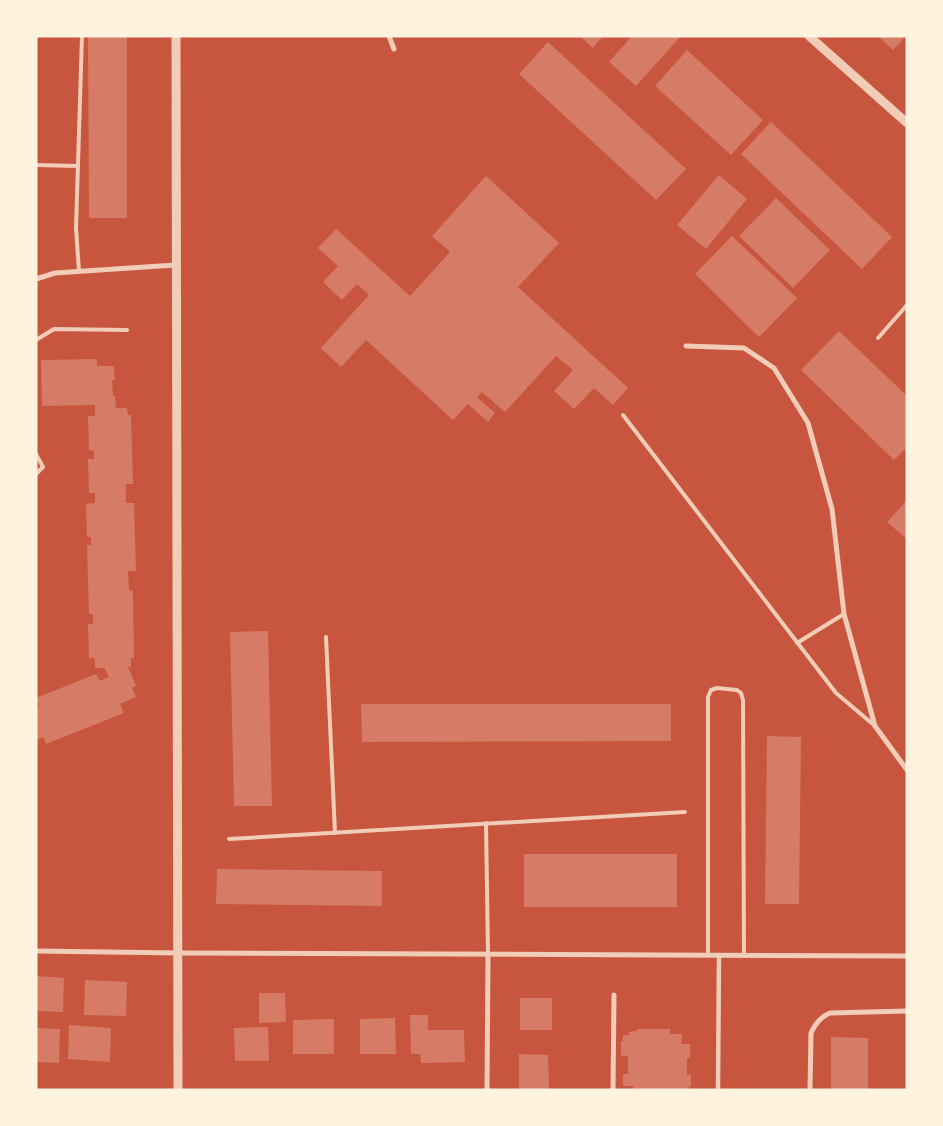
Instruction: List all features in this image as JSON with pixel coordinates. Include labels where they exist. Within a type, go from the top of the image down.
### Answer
[{"type":"street","points":[[176,36],[178,1090]]},
{"type":"street","points":[[389,36],[394,49]]},
{"type":"street","points":[[809,36],[907,123]]},
{"type":"street","points":[[36,279],[55,273],[175,265]]},
{"type":"street","points":[[686,346],[744,348],[774,368],[808,423],[832,509],[844,614],[875,726],[907,770]]},
{"type":"street","points":[[36,951],[907,956]]},
{"type":"street","points":[[487,1090],[488,954]]},
{"type":"street","points":[[718,1090],[719,955]]},
{"type":"street","points":[[613,1090],[614,995]]},
{"type":"street","points":[[810,1090],[811,1033],[814,1025],[824,1015],[830,1013],[907,1011]]},
{"type":"lane","points":[[79,271],[76,228],[82,36]]},
{"type":"lane","points":[[36,165],[78,166]]},
{"type":"lane","points":[[878,338],[907,304]]},
{"type":"lane","points":[[36,340],[54,329],[127,330]]},
{"type":"lane","points":[[622,415],[836,693],[875,726]]},
{"type":"lane","points":[[36,454],[43,467],[36,474]]},
{"type":"lane","points":[[797,642],[844,614]]},
{"type":"lane","points":[[326,637],[335,832]]},
{"type":"lane","points":[[708,955],[708,697],[711,690],[717,688],[737,690],[741,693],[743,700],[744,955]]},
{"type":"lane","points":[[229,839],[685,812]]},
{"type":"lane","points":[[486,824],[488,954]]},
{"type":"building","points":[[88,36],[127,36],[127,218],[89,218]]},
{"type":"building","points":[[580,36],[603,36],[593,48]]},
{"type":"building","points":[[632,36],[681,36],[636,86],[609,62]]},
{"type":"building","points":[[878,36],[906,36],[893,50]]},
{"type":"building","points":[[548,42],[686,169],[656,200],[519,74]]},
{"type":"building","points":[[687,50],[763,120],[731,155],[655,86]]},
{"type":"building","points":[[771,122],[892,237],[862,269],[741,154]]},
{"type":"building","points":[[719,175],[747,199],[706,249],[677,225]]},
{"type":"building","points":[[486,176],[559,243],[518,287],[628,388],[613,405],[594,388],[574,409],[554,391],[573,370],[556,356],[505,412],[482,392],[477,397],[495,413],[488,422],[468,404],[453,420],[366,340],[341,367],[321,348],[369,295],[357,284],[342,300],[323,282],[338,266],[318,248],[336,229],[410,296],[450,252],[432,236]]},
{"type":"building","points":[[776,198],[830,250],[793,288],[739,236]]},
{"type":"building","points":[[732,236],[797,298],[759,337],[695,274]]},
{"type":"building","points":[[839,331],[907,396],[907,447],[894,460],[801,370]]},
{"type":"building","points":[[97,359],[97,366],[114,366],[115,380],[112,380],[116,408],[127,408],[128,415],[131,415],[133,484],[126,484],[126,503],[134,503],[136,571],[128,571],[129,590],[133,591],[134,658],[131,658],[131,667],[128,667],[136,686],[132,688],[136,697],[120,704],[124,713],[46,744],[43,737],[36,740],[36,707],[39,706],[36,698],[96,674],[100,681],[109,677],[104,668],[95,668],[95,658],[89,658],[88,624],[93,624],[93,614],[89,614],[87,545],[91,545],[91,537],[87,537],[86,504],[95,503],[95,493],[89,493],[88,459],[94,459],[94,451],[89,450],[88,416],[95,416],[95,405],[42,406],[41,360]]},
{"type":"building","points":[[907,500],[907,539],[887,522]]},
{"type":"building","points":[[268,631],[272,806],[234,806],[230,632]]},
{"type":"building","points":[[361,704],[671,704],[671,741],[362,742]]},
{"type":"building","points":[[767,736],[801,737],[799,904],[765,904]]},
{"type":"building","points":[[524,854],[677,854],[677,907],[524,907]]},
{"type":"building","points":[[217,869],[382,871],[382,906],[216,904]]},
{"type":"building","points":[[36,976],[64,978],[63,1012],[36,1011]]},
{"type":"building","points":[[85,980],[127,982],[126,1016],[84,1015]]},
{"type":"building","points":[[259,993],[285,993],[286,1022],[259,1023]]},
{"type":"building","points":[[520,998],[552,998],[552,1030],[520,1030]]},
{"type":"building","points":[[410,1015],[428,1015],[428,1030],[464,1030],[465,1062],[421,1063],[420,1054],[411,1054]]},
{"type":"building","points":[[395,1018],[396,1054],[360,1054],[360,1019]]},
{"type":"building","points":[[334,1019],[334,1054],[293,1054],[293,1020]]},
{"type":"building","points":[[69,1025],[111,1028],[110,1062],[68,1059]]},
{"type":"building","points":[[268,1027],[269,1061],[235,1061],[234,1028]]},
{"type":"building","points":[[36,1028],[60,1029],[59,1063],[36,1062]]},
{"type":"building","points":[[637,1029],[670,1029],[670,1034],[682,1034],[681,1044],[690,1044],[690,1058],[687,1058],[687,1075],[691,1075],[691,1087],[689,1086],[689,1090],[633,1090],[633,1086],[623,1086],[623,1074],[628,1074],[628,1056],[621,1056],[621,1041],[623,1041],[623,1035],[629,1035],[629,1032],[637,1031]]},
{"type":"building","points":[[831,1037],[868,1038],[868,1090],[831,1090]]},
{"type":"building","points":[[519,1054],[548,1055],[549,1090],[519,1090]]}]
